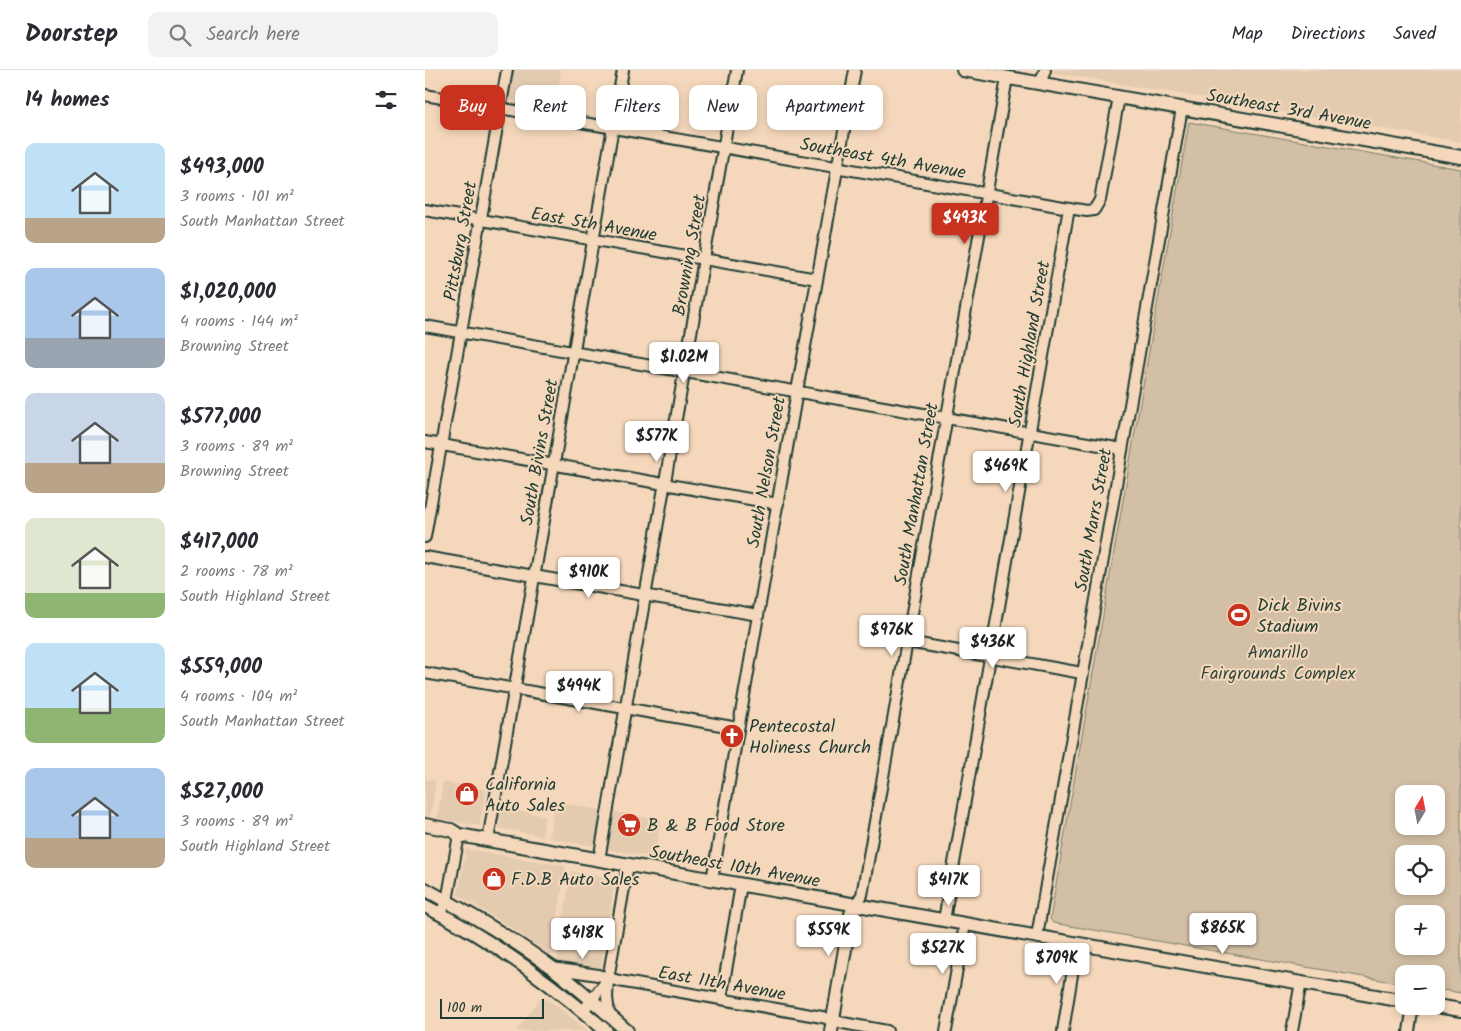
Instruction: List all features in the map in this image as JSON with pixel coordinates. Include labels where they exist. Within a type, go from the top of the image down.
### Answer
[{"type":"main road","name":"Southeast 3rd Avenue","points":[[963,70],[1461,157]]},
{"type":"main road","points":[[425,825],[451,830],[459,835]]},
{"type":"main road","points":[[425,834],[450,838],[459,835]]},
{"type":"main road","name":"Southeast 10th Avenue","points":[[459,835],[1395,999]]},
{"type":"main road","points":[[425,889],[482,922],[551,968],[592,1000],[627,1031]]},
{"type":"main road","name":"South Manhattan Street","points":[[832,1026],[851,914],[856,904]]},
{"type":"main road","points":[[425,906],[482,938],[517,961],[583,1010],[607,1031]]},
{"type":"main road","points":[[1445,1007],[1461,1010]]},
{"type":"street","name":"Pittsburg Street","points":[[504,85],[507,70]]},
{"type":"street","name":"South Bivins Street","points":[[620,85],[623,70]]},
{"type":"street","name":"Browning Street","points":[[599,860],[737,70]]},
{"type":"street","name":"South Nelson Street","points":[[712,880],[855,70]]},
{"type":"street","points":[[1040,84],[1045,70]]},
{"type":"street","name":"South Manhattan Street","points":[[856,904],[862,895],[1007,78]]},
{"type":"street","name":"Southeast 4th Avenue","points":[[425,95],[440,98]]},
{"type":"street","points":[[1069,208],[1093,210],[1100,200],[1119,97]]},
{"type":"street","name":"South Marrs Street","points":[[1037,936],[1182,108]]},
{"type":"street","name":"Southeast 4th Avenue","points":[[505,109],[596,125]]},
{"type":"street","name":"Pittsburg Street","points":[[425,537],[496,130]]},
{"type":"street","name":"South Bivins Street","points":[[488,840],[613,130]]},
{"type":"street","name":"Southeast 4th Avenue","points":[[625,130],[1069,208]]},
{"type":"street","name":"South Highland Street","points":[[944,920],[1069,208]]},
{"type":"street","name":"East 5th Avenue","points":[[425,210],[817,279]]},
{"type":"street","points":[[425,326],[1122,449]]},
{"type":"street","points":[[425,442],[778,504]]},
{"type":"street","points":[[425,557],[758,615]]},
{"type":"street","points":[[908,642],[1083,673]]},
{"type":"street","points":[[425,673],[738,728]]},
{"type":"street","points":[[440,914],[447,901],[459,835]]},
{"type":"street","points":[[609,1015],[607,1004],[609,979],[628,865]]},
{"type":"street","points":[[721,999],[741,885]]},
{"type":"street","points":[[946,1031],[965,924]]},
{"type":"street","points":[[1063,1031],[1077,944]]},
{"type":"street","name":"East 11th Avenue","points":[[551,968],[599,975],[609,979],[822,1017],[832,1026],[843,1023],[887,1031]]},
{"type":"street","points":[[583,1010],[609,979]]},
{"type":"street","points":[[1292,1031],[1301,982]]},
{"type":"street","points":[[1409,1031],[1412,1015]]},
{"type":"shaded area","points":[[513,70],[561,70],[559,85],[515,85],[515,101],[508,100]]},
{"type":"shaded area","points":[[1039,70],[1461,70],[1461,142]]},
{"type":"shaded area","points":[[425,779],[436,781],[430,817],[425,816]]},
{"type":"shaded area","points":[[443,782],[486,790],[480,826],[437,818]]},
{"type":"shaded area","points":[[555,802],[601,810],[595,844],[593,846],[549,838]]},
{"type":"shaded area","points":[[502,808],[545,816],[542,836],[499,828]]},
{"type":"shaded area","points":[[615,812],[661,820],[654,857],[610,850],[608,847]]},
{"type":"shaded area","points":[[466,849],[566,866],[551,956],[515,930],[458,895]]},
{"type":"shaded area","points":[[571,871],[615,879],[601,969],[557,962]]},
{"type":"shaded area","points":[[542,996],[561,1009],[588,1031],[516,1031]]},
{"type":"green space","name":"Amarillo Fairgrounds Complex","points":[[1189,122],[1461,169],[1461,993],[1445,990],[1445,965],[1395,965],[1395,982],[1053,923],[1050,919]]},
{"type":"place","name":"Dick Bivins Stadium","points":[[1239,615]]},
{"type":"place","name":"Pentecostal Holiness Church","points":[[732,736]]},
{"type":"place","name":"California Auto Sales","points":[[467,794]]},
{"type":"place","name":"B & B Food Store","points":[[629,825]]},
{"type":"place","name":"F.D.B Auto Sales","points":[[494,879]]}]
